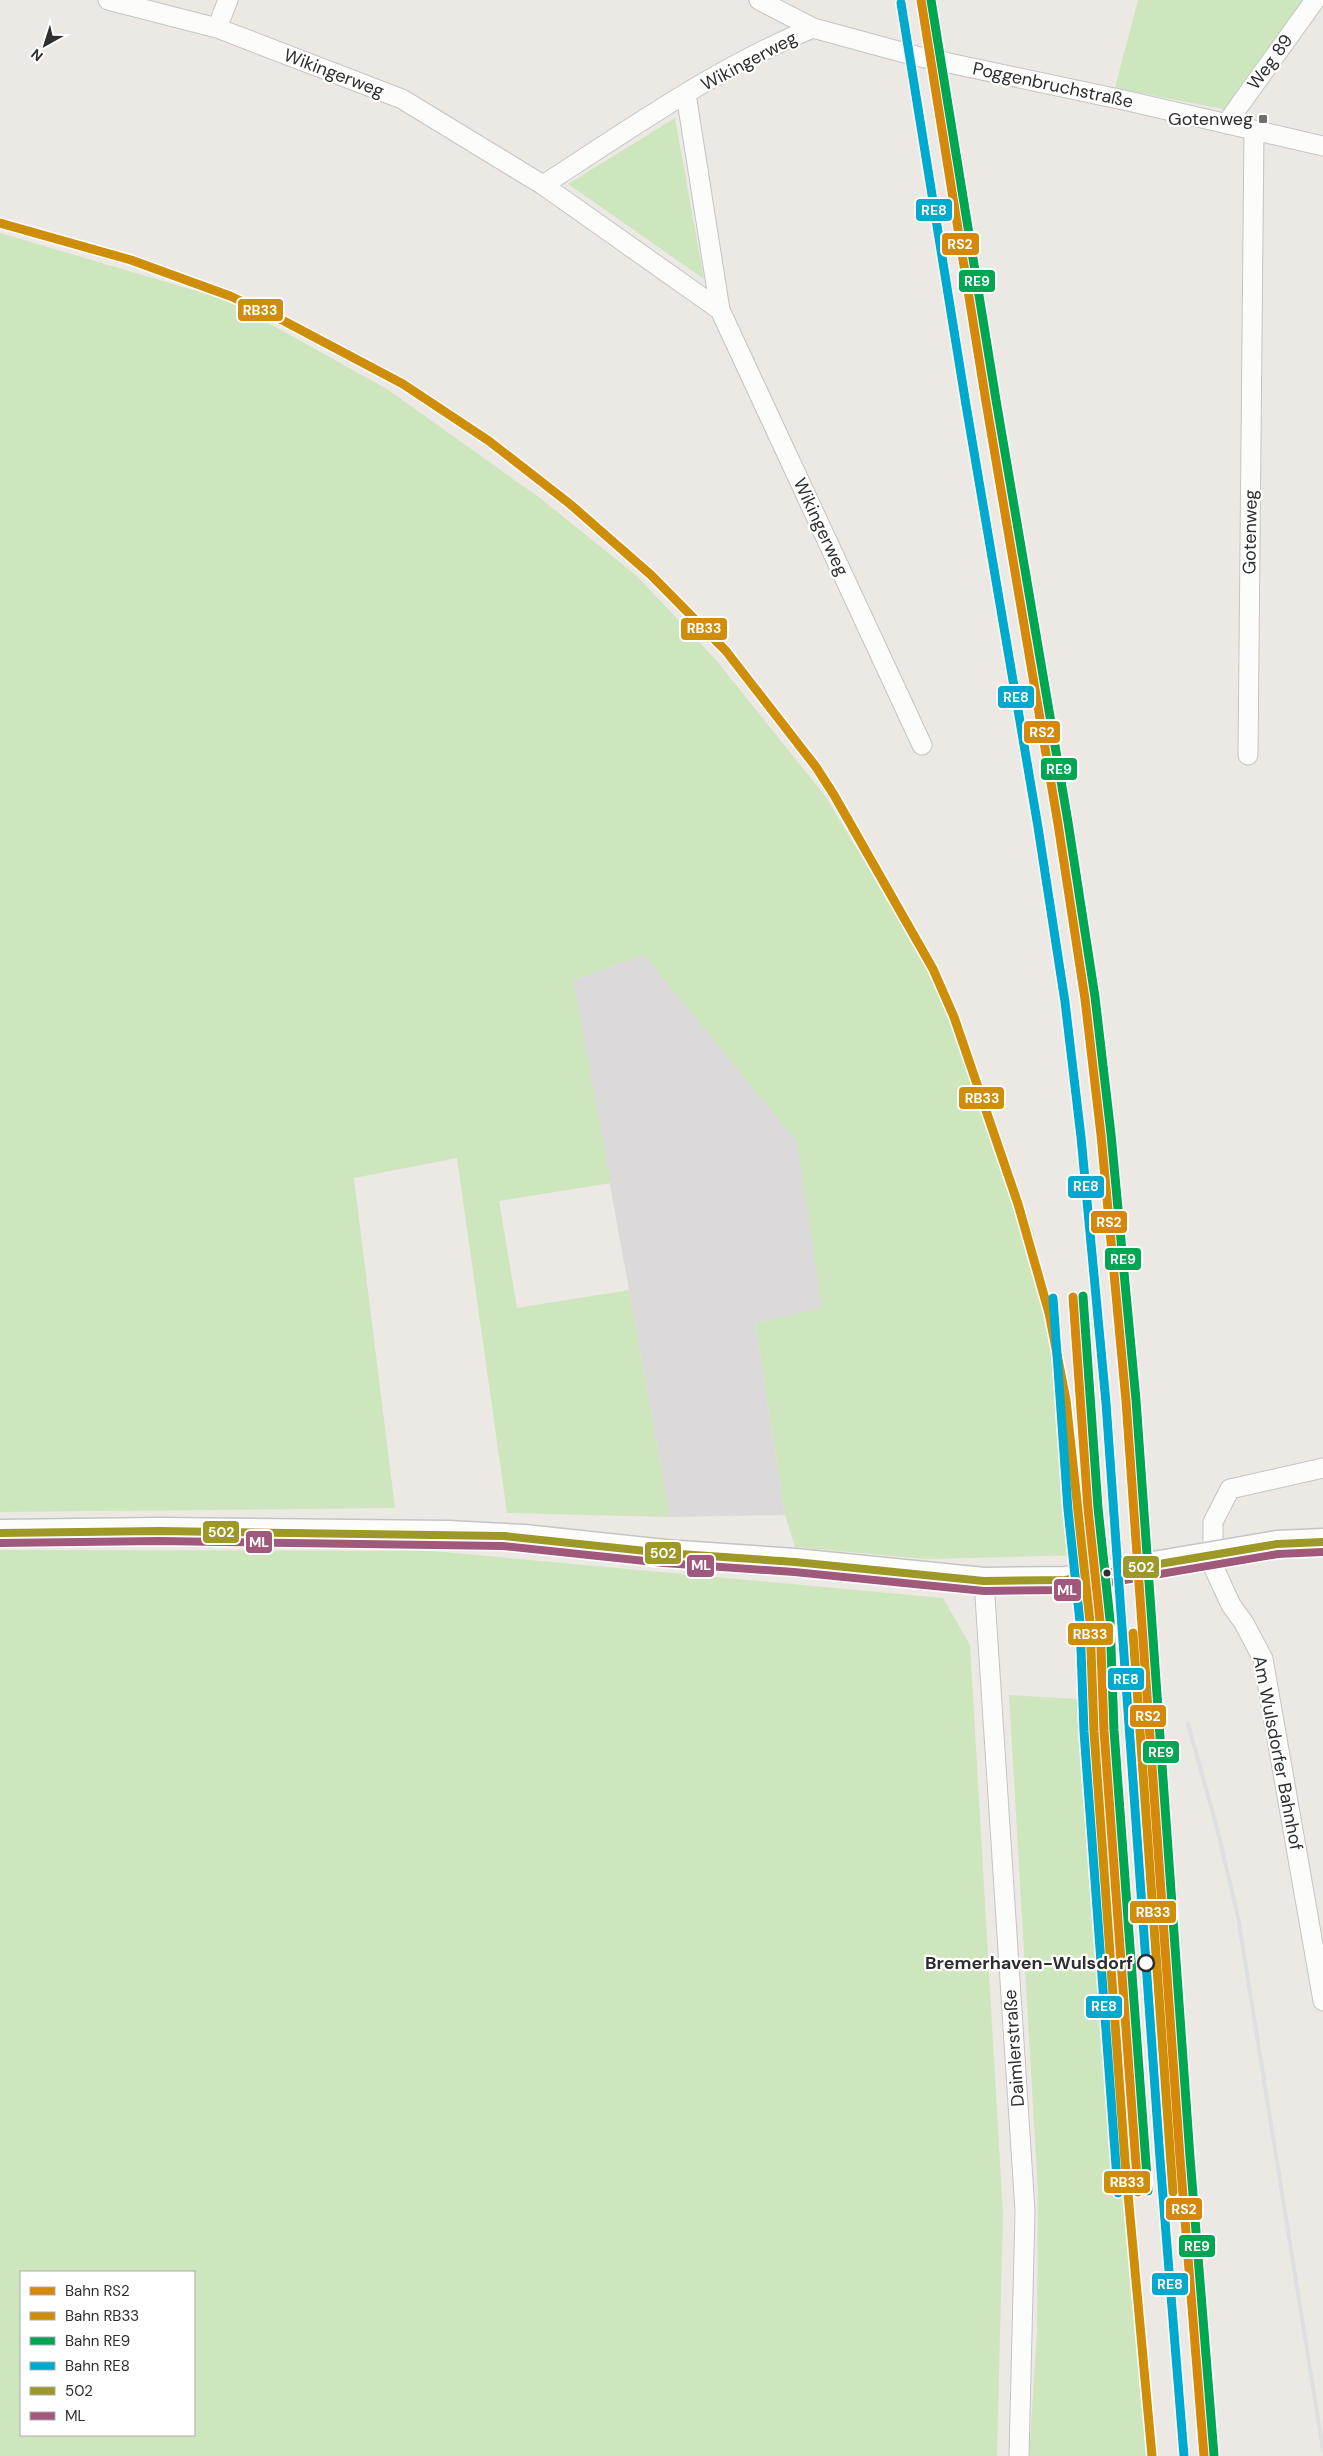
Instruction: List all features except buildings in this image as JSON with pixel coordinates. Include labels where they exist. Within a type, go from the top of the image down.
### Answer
[{"type":"street","name":"Wikingerweg","points":[[108,0],[217,28],[402,99],[543,185],[720,310]]},
{"type":"street","points":[[217,28],[228,0]]},
{"type":"street","name":"Poggenbruchstraße","points":[[759,0],[813,28],[916,56],[1323,146]]},
{"type":"street","name":"Weg 89","points":[[1226,124],[1315,0]]},
{"type":"street","name":"Wikingerweg","points":[[543,185],[686,94],[776,43],[813,28]]},
{"type":"street","name":"Wikingerweg","points":[[686,94],[720,310],[922,745]]},
{"type":"street","name":"Gotenweg","points":[[1248,755],[1254,130]]},
{"type":"street","name":"Am Wulsdorfer Bahnhof","points":[[1323,1468],[1230,1488],[1213,1522],[1213,1566],[1231,1605],[1244,1623],[1263,1659],[1318,1934],[1323,2001]]},
{"type":"street","points":[[0,1533],[159,1531],[495,1536],[984,1581],[1065,1580],[1277,1544],[1323,1542]]},
{"type":"street","name":"Daimlerstraße","points":[[984,1581],[1025,2211],[1019,2456]]},
{"type":"shaded area","points":[[644,955],[797,1142],[823,1308],[755,1323],[785,1515],[670,1517],[573,980]]},
{"type":"green space","points":[[1138,0],[1304,0],[1228,110],[1115,88]]},
{"type":"green space","points":[[675,118],[704,279],[568,184]]},
{"type":"green space","points":[[0,233],[227,300],[387,389],[540,498],[637,576],[716,660],[826,797],[929,970],[975,1072],[1033,1231],[1075,1442],[1087,1555],[926,1559],[795,1547],[785,1515],[755,1323],[822,1308],[797,1142],[644,955],[573,980],[611,1183],[499,1201],[517,1308],[629,1290],[670,1517],[507,1513],[457,1158],[354,1178],[395,1508],[0,1512]]},
{"type":"green space","points":[[0,1550],[433,1551],[943,1598],[970,1645],[1003,2214],[997,2456],[0,2456]]},
{"type":"green space","points":[[1009,1695],[1098,1700],[1123,2078],[1157,2456],[1029,2456],[1037,2331],[1038,2192]]},
{"type":"railway","points":[[1188,1724],[1217,1828],[1238,1917],[1323,2450]]},
{"type":"rail line","name":"RS2","points":[[921,0],[986,402],[1058,824],[1085,999],[1101,1135],[1126,1401],[1180,2158],[1204,2456]]},
{"type":"rail line","name":"RE9","points":[[931,0],[996,400],[1068,822],[1095,997],[1111,1134],[1136,1400],[1190,2157],[1214,2455]]},
{"type":"rail line","name":"RE8","points":[[901,3],[966,405],[1038,827],[1065,1002],[1081,1137],[1106,1403],[1160,2159],[1184,2456]]},
{"type":"rail line","name":"RB33","points":[[0,223],[131,260],[230,296],[284,321],[403,384],[489,441],[570,504],[651,575],[726,651],[816,767],[834,795],[933,969],[954,1017],[1018,1204],[1049,1313],[1066,1400],[1090,1622],[1094,1732],[1125,2161],[1152,2456]]},
{"type":"rail line","name":"RE9","points":[[1083,1296],[1098,1508],[1110,1620],[1114,1730],[1148,2191]]},
{"type":"rail line","name":"RS2","points":[[1073,1297],[1088,1509],[1100,1621],[1104,1731],[1138,2192]]},
{"type":"rail line","name":"RE8","points":[[1053,1298],[1068,1510],[1080,1622],[1084,1732],[1118,2193]]},
{"type":"rail line","name":"RB33","points":[[1133,1633],[1173,2192]]},
{"type":"transit line","name":"502","points":[[0,1533],[159,1531],[504,1536],[665,1553],[795,1562],[984,1581],[1065,1580],[1277,1544],[1323,1542]]},
{"type":"transit line","name":"ML","points":[[0,1543],[159,1541],[503,1546],[664,1563],[794,1572],[984,1591],[1066,1590],[1278,1554],[1323,1552]]},
{"type":"place","name":"Gotenweg","points":[[1263,119]]},
{"type":"place","name":"Bremerhaven-Wulsdorf","points":[[1146,1963]]}]
